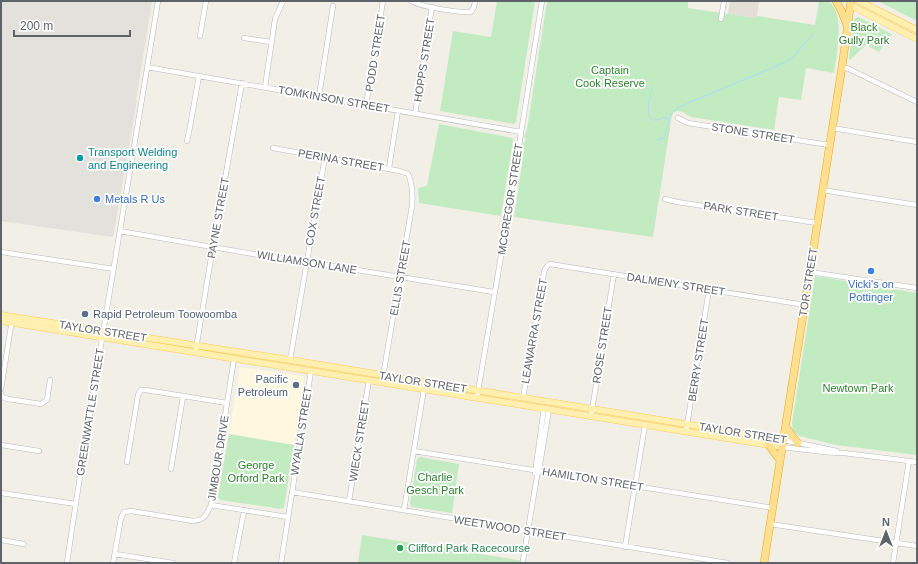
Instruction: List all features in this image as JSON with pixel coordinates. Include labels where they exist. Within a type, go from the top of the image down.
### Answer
[{"type":"highway","points":[[836,1],[842,10],[847,27]]},
{"type":"highway","points":[[842,1],[851,3]]},
{"type":"highway","name":"TOR STREET","points":[[764,563],[851,3]]},
{"type":"highway","points":[[786,427],[798,443]]},
{"type":"highway","points":[[768,444],[780,460]]},
{"type":"main road","points":[[859,1],[917,30]]},
{"type":"main road","points":[[851,3],[864,13],[917,39]]},
{"type":"main road","points":[[849,18],[856,14],[864,13]]},
{"type":"main road","name":"TAYLOR STREET","points":[[1,315],[12,320],[196,349],[290,360],[424,389],[477,398],[768,444],[783,443]]},
{"type":"main road","name":"TAYLOR STREET","points":[[1,322],[12,320]]},
{"type":"main road","name":"TAYLOR STREET","points":[[196,349],[234,358],[369,380],[383,379],[478,391],[687,424],[783,443]]},
{"type":"main road","points":[[290,360],[295,363],[309,366],[311,371]]},
{"type":"street","name":"GREENWATTLE STREET","points":[[67,563],[102,334],[158,1]]},
{"type":"street","points":[[200,36],[206,1]]},
{"type":"street","points":[[265,87],[275,19],[283,1]]},
{"type":"street","name":"PODD STREET","points":[[366,105],[383,1]]},
{"type":"street","points":[[411,1],[416,4],[465,13],[471,12],[475,1]]},
{"type":"street","name":"MCGREGOR STREET","points":[[477,398],[542,1]]},
{"type":"street","points":[[721,19],[724,1]]},
{"type":"street","points":[[319,96],[333,6]]},
{"type":"street","name":"HOPPS STREET","points":[[415,114],[432,7]]},
{"type":"street","points":[[244,38],[271,42]]},
{"type":"street","name":"TOMKINSON STREET","points":[[147,67],[521,132]]},
{"type":"street","points":[[842,67],[917,102]]},
{"type":"street","points":[[187,141],[199,76]]},
{"type":"street","name":"PAYNE STREET","points":[[196,349],[242,84]]},
{"type":"street","points":[[388,168],[398,111]]},
{"type":"street","name":"STONE STREET","points":[[678,118],[688,123],[829,145]]},
{"type":"street","points":[[832,128],[917,142]]},
{"type":"street","name":"PERINA STREET","points":[[273,148],[400,170],[408,174]]},
{"type":"street","name":"COX STREET","points":[[290,360],[325,157]]},
{"type":"street","name":"ELLIS STREET","points":[[383,379],[413,198],[411,182],[408,174]]},
{"type":"street","points":[[822,190],[917,205]]},
{"type":"street","name":"PARK STREET","points":[[665,199],[676,202],[817,223]]},
{"type":"street","name":"WILLIAMSON LANE","points":[[120,231],[259,255],[494,292]]},
{"type":"street","points":[[1,252],[114,269]]},
{"type":"street","name":"DALMENY STREET","points":[[547,266],[550,264],[805,305]]},
{"type":"street","name":"LEAWARRA STREET","points":[[523,398],[544,272],[547,266]]},
{"type":"street","points":[[810,272],[917,288]]},
{"type":"street","name":"ROSE STREET","points":[[591,416],[614,274]]},
{"type":"street","name":"BERRY STREET","points":[[686,431],[709,290]]},
{"type":"street","points":[[1,389],[12,320]]},
{"type":"street","name":"JIMBOUR DRIVE","points":[[113,563],[120,518],[124,512],[131,511],[193,521],[200,520],[207,514],[211,506],[234,358]]},
{"type":"street","name":"WYALLA STREET","points":[[281,563],[311,371]]},
{"type":"street","points":[[1,393],[2,397],[8,399],[41,404],[47,400],[50,380]]},
{"type":"street","name":"WIECK STREET","points":[[349,501],[369,380]]},
{"type":"street","points":[[404,510],[424,389]]},
{"type":"street","points":[[127,462],[140,390],[227,403]]},
{"type":"street","points":[[171,469],[183,397]]},
{"type":"street","points":[[523,560],[536,476],[535,472],[537,470],[547,408]]},
{"type":"street","points":[[625,547],[645,425]]},
{"type":"street","name":"TAYLOR STREET","points":[[783,443],[798,443],[844,453]]},
{"type":"street","name":"TAYLOR STREET","points":[[783,443],[833,453],[917,462]]},
{"type":"street","points":[[1,445],[39,451]]},
{"type":"street","name":"HAMILTON STREET","points":[[414,451],[773,508]]},
{"type":"street","points":[[893,563],[909,461]]},
{"type":"street","name":"WEETWOOD STREET","points":[[292,492],[728,563]]},
{"type":"street","points":[[1,493],[76,504]]},
{"type":"street","points":[[211,506],[288,517]]},
{"type":"street","points":[[234,563],[244,511]]},
{"type":"street","points":[[770,524],[917,546]]},
{"type":"street","points":[[1,540],[24,544]]},
{"type":"street","points":[[115,554],[173,563]]},
{"type":"shaded area","points":[[1,1],[152,1],[137,101],[113,237],[1,221]]},
{"type":"shaded area","points":[[730,1],[759,1],[757,18],[728,14]]},
{"type":"shaded area","points":[[240,367],[303,376],[305,378],[294,445],[229,434]]},
{"type":"green space","points":[[497,1],[535,1],[516,122],[514,124],[440,111],[453,31],[491,37]]},
{"type":"green space","name":"Captain Cook Reserve","points":[[547,1],[688,1],[688,8],[756,18],[757,16],[815,25],[819,1],[825,1],[832,5],[836,12],[838,22],[839,33],[834,73],[806,68],[801,100],[779,97],[774,130],[691,117],[679,111],[674,113],[672,115],[653,237],[514,217],[524,151],[523,143],[526,139],[524,136],[527,130]]},
{"type":"green space","name":"Black Gully Park","points":[[878,1],[917,1],[917,21]]},
{"type":"green space","name":"Black Gully Park","points":[[858,17],[892,34],[879,52],[866,45],[850,60],[854,19]]},
{"type":"green space","points":[[439,124],[512,138],[513,140],[501,216],[419,203],[418,188],[427,186]]},
{"type":"green space","name":"Newtown Park","points":[[815,276],[917,293],[917,455],[836,445],[799,436],[793,432],[792,423]]},
{"type":"green space","name":"George Orford Park","points":[[229,434],[294,445],[284,507],[281,509],[220,500],[218,497]]},
{"type":"green space","name":"Charlie Gesch Park","points":[[420,457],[459,464],[452,513],[412,507],[410,504],[417,459]]},
{"type":"green space","name":"Clifford Park Racecourse","points":[[362,535],[536,563],[358,563]]},
{"type":"waterway","points":[[658,140],[665,136],[672,112],[688,103],[786,62],[794,56],[813,34]]},
{"type":"waterway","points":[[652,87],[648,106],[649,115],[654,120],[658,120],[663,117],[668,119]]},
{"type":"place","name":"Transport Welding and Engineering","points":[[80,158]]},
{"type":"place","name":"Metals R Us","points":[[97,199]]},
{"type":"place","name":"Vicki's on Pottinger","points":[[871,271]]},
{"type":"place","name":"Rapid Petroleum Toowoomba","points":[[85,314]]},
{"type":"place","name":"Pacific Petroleum","points":[[296,385]]},
{"type":"place","name":"Clifford Park Racecourse","points":[[400,548]]}]
